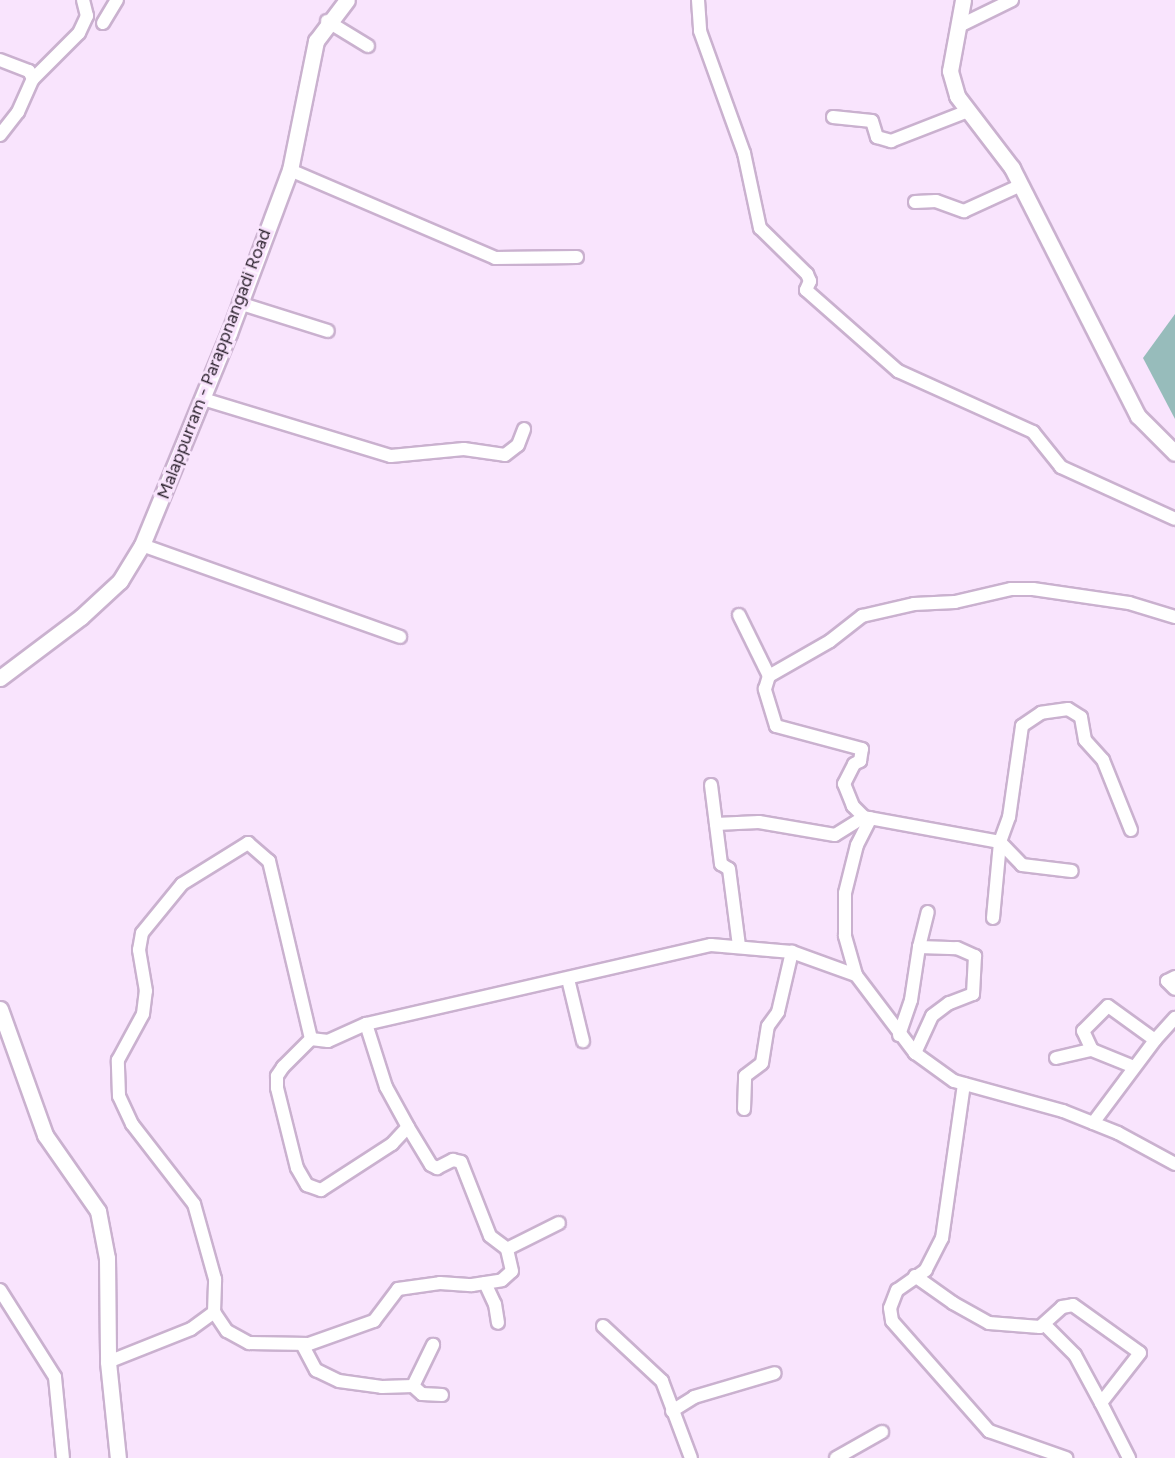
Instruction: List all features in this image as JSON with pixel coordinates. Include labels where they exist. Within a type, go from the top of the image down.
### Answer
[{"type":"main road","name":"Malappurram - Parappnangadi Road","points":[[0,678],[81,617],[120,581],[142,545],[203,399],[290,170],[310,62],[327,21],[347,0]]},
{"type":"main road","points":[[963,0],[950,71],[957,96],[1022,185],[1138,416],[1175,453]]},
{"type":"main road","points":[[0,1009],[45,1135],[98,1211],[107,1258],[108,1362],[118,1458]]},
{"type":"street","points":[[0,135],[18,112],[33,79],[80,33],[87,16],[83,0]]},
{"type":"street","points":[[103,23],[117,0]]},
{"type":"street","points":[[698,0],[700,31],[744,153],[760,228],[807,274],[810,281],[806,290],[898,371],[1033,432],[1061,467],[1175,519]]},
{"type":"street","points":[[959,26],[1012,0]]},
{"type":"street","points":[[327,21],[368,46]]},
{"type":"street","points":[[0,60],[29,71],[33,79]]},
{"type":"street","points":[[833,117],[872,121],[878,137],[891,141],[968,111]]},
{"type":"street","points":[[290,170],[495,258],[577,257]]},
{"type":"street","points":[[915,202],[936,201],[964,211],[1022,185]]},
{"type":"street","points":[[238,303],[328,331]]},
{"type":"street","points":[[203,399],[391,456],[464,449],[506,455],[518,446],[524,429]]},
{"type":"street","points":[[142,545],[400,637]]},
{"type":"street","points":[[1072,871],[1022,865],[1000,842],[868,817],[853,806],[844,784],[854,764],[860,761],[862,749],[776,726],[765,689],[769,676],[830,641],[862,616],[914,604],[987,597],[1011,589],[1086,595],[1175,616]]},
{"type":"street","points":[[739,615],[769,676]]},
{"type":"street","points":[[993,918],[1000,842],[1009,817],[1022,726],[1041,713],[1068,709],[1081,717],[1085,740],[1103,760],[1131,830]]},
{"type":"street","points":[[711,784],[721,864],[729,869],[739,946]]},
{"type":"street","points":[[716,824],[759,822],[835,836],[868,817]]},
{"type":"street","points":[[868,817],[845,893],[845,936],[856,975],[899,1035],[915,1053],[946,1076],[964,1084],[1024,1098],[1093,1123],[1175,1164]]},
{"type":"street","points":[[311,1039],[269,861],[248,843],[182,884],[142,933],[139,950],[146,991],[142,1014],[118,1060],[119,1096],[132,1124],[194,1204],[215,1279],[214,1312],[227,1331],[249,1343],[302,1344],[374,1321],[398,1289],[440,1283],[485,1283],[502,1280],[512,1271],[507,1249],[490,1236],[461,1162],[453,1160],[437,1168],[431,1165],[408,1127],[386,1087],[366,1024]]},
{"type":"street","points":[[899,1035],[911,1000],[919,947],[928,912]]},
{"type":"street","points":[[311,1039],[328,1041],[366,1024],[711,945],[792,952],[856,975]]},
{"type":"street","points":[[915,1053],[932,1017],[949,1004],[973,994],[975,956],[957,948],[919,947]]},
{"type":"street","points":[[744,1109],[745,1076],[762,1063],[768,1026],[778,1012],[792,952]]},
{"type":"street","points":[[1175,977],[1167,981],[1175,988]]},
{"type":"street","points":[[568,979],[583,1041]]},
{"type":"street","points":[[1092,1050],[1083,1031],[1108,1006],[1155,1040]]},
{"type":"street","points":[[1093,1123],[1155,1040],[1175,1018]]},
{"type":"street","points":[[311,1039],[277,1076],[280,1108],[297,1168],[307,1185],[321,1190],[329,1186],[392,1144],[408,1127]]},
{"type":"street","points":[[1056,1058],[1092,1050],[1134,1067]]},
{"type":"street","points":[[964,1084],[942,1238],[935,1258],[902,1284],[891,1302],[892,1321],[901,1334],[989,1431],[1066,1458]]},
{"type":"street","points":[[507,1249],[559,1223]]},
{"type":"street","points":[[915,1276],[952,1304],[989,1323],[1032,1328],[1044,1325],[1062,1307],[1073,1305],[1140,1353],[1101,1403]]},
{"type":"street","points":[[485,1283],[495,1304],[498,1323]]},
{"type":"street","points":[[0,1290],[55,1377],[63,1458]]},
{"type":"street","points":[[108,1362],[191,1329],[214,1312]]},
{"type":"street","points":[[1044,1325],[1075,1355],[1129,1458]]},
{"type":"street","points":[[603,1326],[662,1381],[691,1458]]},
{"type":"street","points":[[302,1344],[316,1370],[339,1381],[413,1386],[422,1394],[442,1395]]},
{"type":"street","points":[[413,1386],[434,1345]]},
{"type":"street","points":[[672,1411],[694,1397],[775,1373]]},
{"type":"street","points":[[836,1458],[882,1432]]},
{"type":"shaded area","points":[[1175,314],[1175,419],[1143,358]]}]
